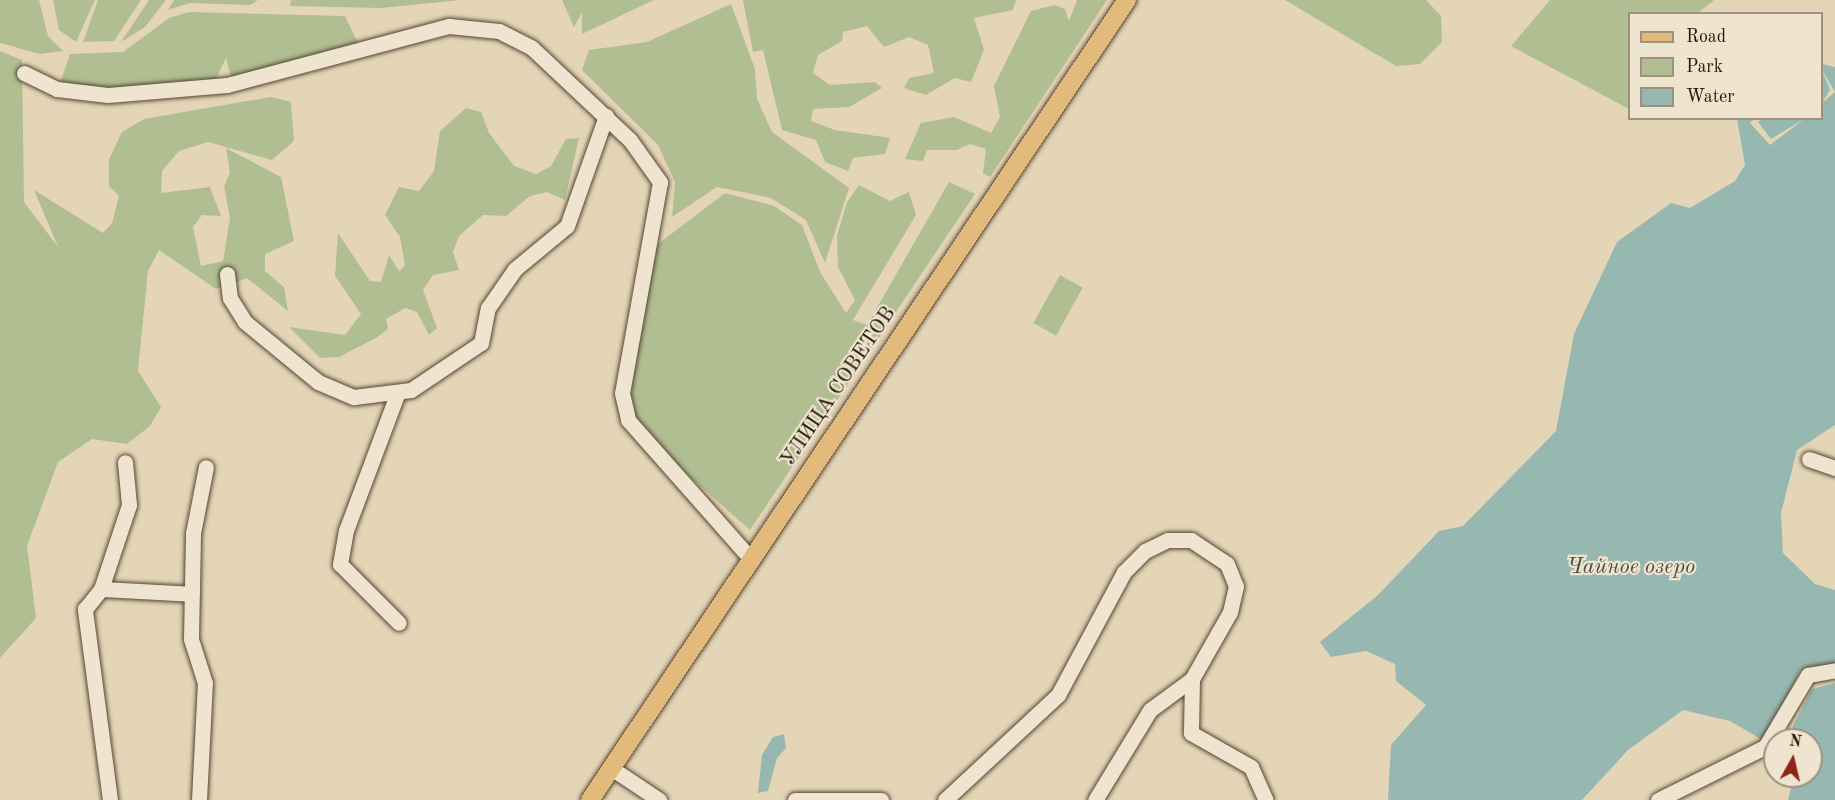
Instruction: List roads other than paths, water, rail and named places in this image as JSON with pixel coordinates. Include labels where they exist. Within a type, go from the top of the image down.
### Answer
[{"type":"main road","name":"УЛИЦА СОВЕТОВ","points":[[590,800],[1127,0]]},
{"type":"street","points":[[24,73],[57,89],[108,96],[227,85],[449,26],[499,31],[532,48],[606,116],[660,182],[624,361],[622,393],[628,420],[751,559]]},
{"type":"street","points":[[226,274],[230,298],[245,322],[318,382],[354,397],[398,392],[449,370],[481,344],[488,308],[499,292],[574,213],[606,116]]},
{"type":"street","points":[[398,392],[346,530],[340,564],[355,585],[399,623]]},
{"type":"street","points":[[1809,459],[1835,468]]},
{"type":"street","points":[[110,800],[85,609],[101,589],[129,505],[125,462]]},
{"type":"street","points":[[199,800],[205,683],[191,639],[195,513],[206,467]]},
{"type":"street","points":[[945,800],[1058,695],[1124,572],[1145,551],[1168,540],[1191,540],[1207,548],[1227,564],[1236,586],[1230,612],[1192,679],[1150,710],[1095,800]]},
{"type":"street","points":[[101,589],[159,590],[192,594]]},
{"type":"street","points":[[1658,800],[1765,747],[1808,675],[1835,670]]},
{"type":"street","points":[[1192,679],[1191,733],[1251,767],[1266,800]]},
{"type":"street","points":[[611,768],[659,800]]},
{"type":"street","points":[[795,800],[880,800]]},
{"type":"water","name":"Чайное озеро","points":[[1823,64],[1835,67],[1835,425],[1797,450],[1781,513],[1783,553],[1815,584],[1835,590],[1835,664],[1800,671],[1771,728],[1763,728],[1763,740],[1730,721],[1683,710],[1628,750],[1582,800],[1388,800],[1391,745],[1426,705],[1396,681],[1395,664],[1366,651],[1331,657],[1320,642],[1378,595],[1439,531],[1463,526],[1556,431],[1574,334],[1617,242],[1671,203],[1690,208],[1735,181],[1745,165],[1737,120],[1823,120]]},
{"type":"water","points":[[1835,683],[1835,800],[1788,800],[1791,788],[1823,788],[1823,728],[1792,728],[1812,689]]},
{"type":"water","points":[[784,734],[786,748],[777,758],[768,791],[758,793],[762,755],[773,737]]}]
